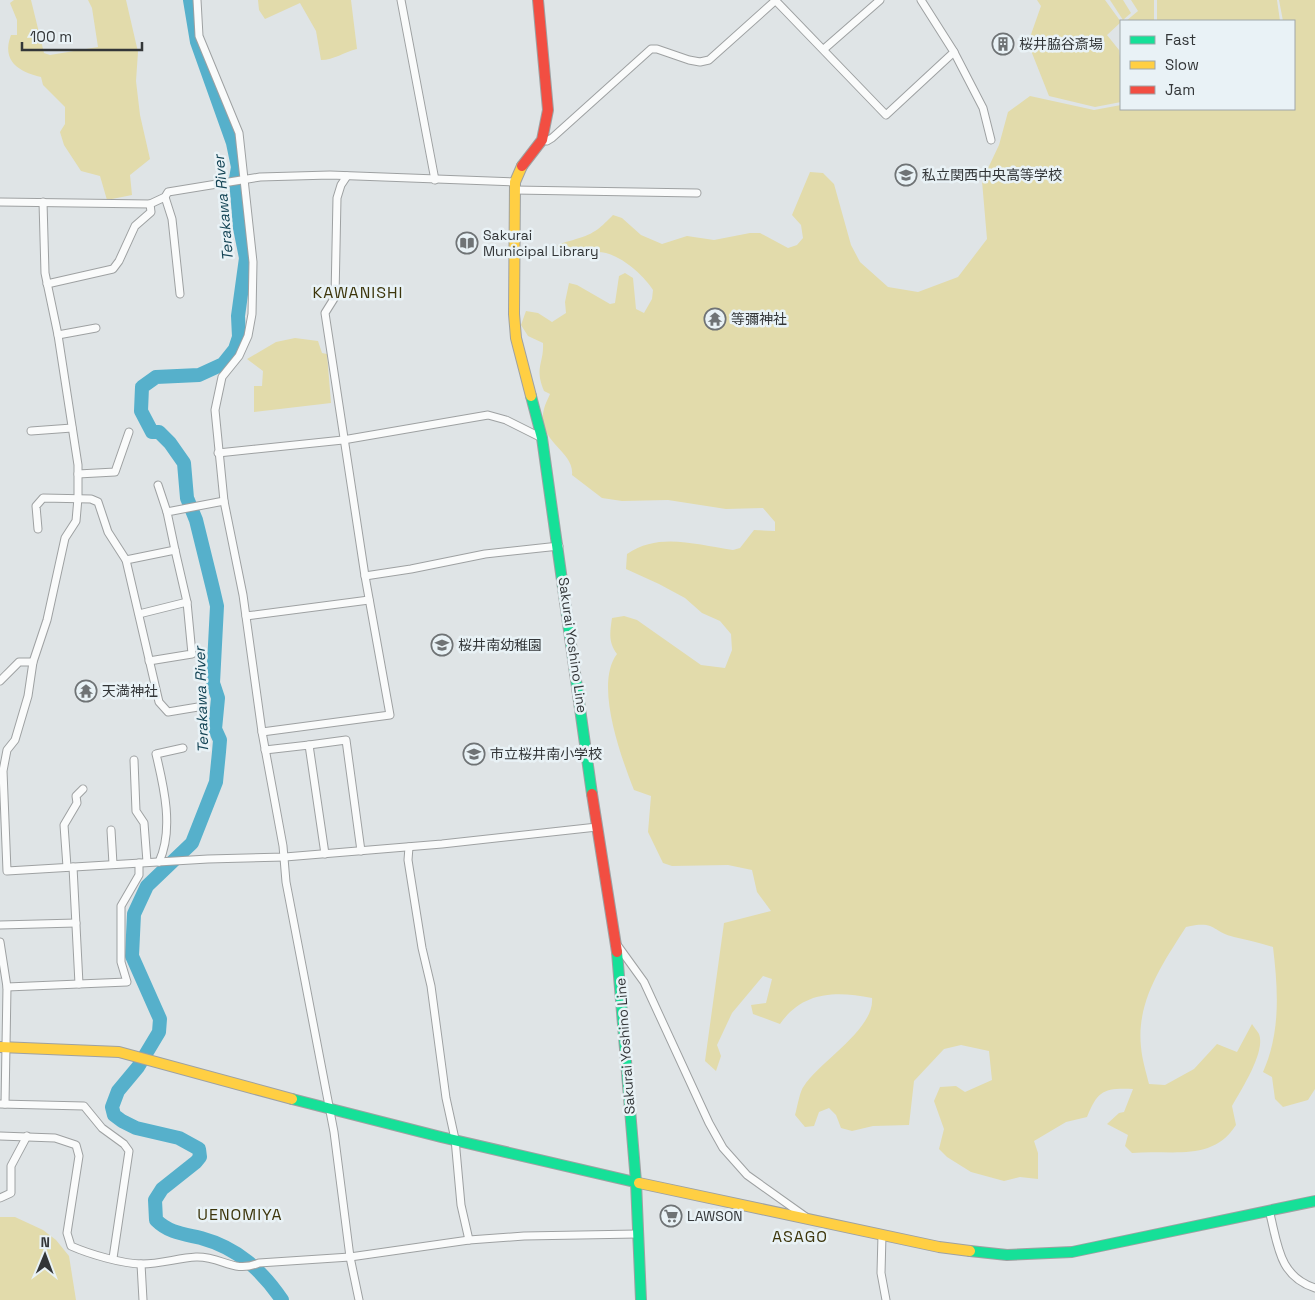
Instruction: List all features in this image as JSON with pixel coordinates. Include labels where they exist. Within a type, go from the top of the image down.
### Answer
[{"type":"street","points":[[197,0],[199,36],[239,133],[242,178],[253,262],[252,314],[248,336],[239,356],[222,377],[217,393],[215,410],[224,501],[246,616],[262,732],[285,858],[286,882],[312,1014],[328,1109],[334,1132],[350,1257],[359,1300]]},
{"type":"street","points":[[401,0],[436,180]]},
{"type":"street","name":"Sakurai Yoshino Line","points":[[538,0],[548,110],[542,140],[523,163],[515,186],[514,314],[516,338],[542,438],[623,1000],[636,1182],[641,1300]]},
{"type":"street","points":[[542,140],[546,141],[552,138],[650,49],[657,48],[700,62],[709,60],[776,0],[886,115],[954,52]]},
{"type":"street","points":[[824,49],[880,0]]},
{"type":"street","points":[[921,0],[954,52],[984,108],[991,140]]},
{"type":"street","points":[[262,732],[390,715],[365,576],[325,313],[335,297],[337,198],[341,185],[347,176]]},
{"type":"street","points":[[0,202],[150,204],[165,198],[168,192],[242,178],[347,176],[515,186],[697,193]]},
{"type":"street","points":[[165,198],[172,219],[180,294]]},
{"type":"street","points":[[43,202],[47,284],[58,335],[72,428],[78,474],[78,498],[76,521],[65,538],[47,620],[33,662],[28,696],[18,731],[15,740],[3,748],[8,871],[143,862],[285,858],[409,847],[597,826]]},
{"type":"street","points":[[47,284],[113,269],[119,261],[135,226],[150,212],[150,204]]},
{"type":"street","points":[[58,335],[96,328]]},
{"type":"street","points":[[218,452],[344,440],[488,415],[506,420],[542,438]]},
{"type":"street","points":[[32,431],[72,428]]},
{"type":"street","points":[[78,474],[115,472],[129,432]]},
{"type":"street","points":[[149,661],[192,654],[187,602],[167,512],[158,485]]},
{"type":"street","points":[[38,529],[36,506],[43,498],[78,498],[98,502],[108,532],[126,560],[159,702],[168,712],[198,708]]},
{"type":"street","points":[[167,512],[224,501]]},
{"type":"street","points":[[365,576],[412,569],[486,554],[559,546]]},
{"type":"street","points":[[126,560],[174,550]]},
{"type":"street","points":[[246,616],[369,600]]},
{"type":"street","points":[[139,614],[187,602]]},
{"type":"street","points":[[0,681],[20,662],[33,662]]},
{"type":"street","points":[[265,750],[346,740],[360,851]]},
{"type":"street","points":[[310,745],[325,854]]},
{"type":"street","points":[[159,862],[166,848],[165,792],[156,754],[183,748]]},
{"type":"street","points":[[6,987],[127,982],[121,962],[122,906],[139,875],[143,862],[144,823],[136,811],[134,760]]},
{"type":"street","points":[[79,984],[76,923],[64,825],[77,803],[76,796],[83,789]]},
{"type":"street","points":[[111,830],[113,864]]},
{"type":"street","points":[[409,847],[408,860],[422,948],[431,986],[445,1089],[455,1139],[460,1205],[468,1240]]},
{"type":"street","points":[[0,925],[76,923]]},
{"type":"street","points":[[0,942],[6,987],[2,1047],[3,1104],[84,1106],[102,1128],[124,1144],[129,1151],[113,1258]]},
{"type":"street","points":[[615,942],[644,982],[708,1123],[723,1148],[755,1181],[809,1218]]},
{"type":"street","points":[[2,1047],[119,1052],[328,1109],[636,1182],[939,1247],[1007,1255],[1072,1252],[1315,1201]]},
{"type":"street","points":[[0,1136],[55,1138],[76,1145],[79,1156],[67,1233],[71,1246],[92,1255],[141,1264],[195,1257],[217,1258],[232,1266],[246,1268],[259,1263],[350,1257],[468,1240],[524,1236],[637,1234]]},
{"type":"street","points":[[0,1198],[10,1193],[11,1166],[27,1136]]},
{"type":"street","points":[[1269,1210],[1281,1260],[1297,1280],[1315,1288]]},
{"type":"street","points":[[882,1235],[881,1273],[886,1300]]},
{"type":"street","points":[[141,1264],[142,1300]]},
{"type":"shaded area","points":[[14,0],[31,0],[44,53],[50,55],[98,47],[92,8],[88,0],[126,0],[138,52],[136,81],[140,115],[150,159],[130,175],[132,195],[107,200],[100,176],[81,171],[64,145],[60,132],[65,124],[65,107],[43,85],[41,77],[19,68],[10,58],[8,52],[11,35],[17,35],[17,20],[10,3]]},
{"type":"shaded area","points":[[258,0],[351,0],[357,49],[330,59],[321,60],[316,31],[300,3],[265,19],[259,10]]},
{"type":"shaded area","points":[[1037,0],[1105,0],[1120,21],[1120,23],[1107,35],[1119,50],[1120,102],[1095,107],[1049,96],[1028,43],[1041,6]]},
{"type":"shaded area","points":[[1110,0],[1123,0],[1131,13],[1123,20]]},
{"type":"shaded area","points":[[1131,0],[1154,0],[1154,20],[1127,20],[1138,11]]},
{"type":"shaded area","points":[[1157,0],[1277,0],[1280,20],[1157,20]]},
{"type":"shaded area","points":[[1279,0],[1315,0],[1315,1089],[1308,1100],[1283,1107],[1275,1099],[1272,1077],[1263,1072],[1273,1042],[1277,1010],[1273,947],[1227,935],[1209,926],[1196,925],[1186,927],[1153,983],[1143,1014],[1141,1047],[1149,1084],[1165,1085],[1194,1069],[1217,1044],[1237,1052],[1252,1024],[1259,1034],[1259,1051],[1252,1071],[1232,1106],[1236,1125],[1226,1137],[1215,1145],[1203,1150],[1189,1152],[1132,1153],[1125,1146],[1128,1135],[1107,1124],[1119,1113],[1124,1112],[1133,1089],[1115,1089],[1103,1092],[1099,1096],[1087,1117],[1066,1122],[1034,1141],[1038,1153],[1038,1179],[1020,1177],[1004,1181],[971,1172],[947,1157],[939,1149],[944,1129],[934,1101],[940,1087],[956,1086],[965,1092],[992,1080],[989,1051],[961,1045],[944,1049],[914,1081],[909,1125],[873,1126],[852,1131],[841,1128],[836,1115],[829,1108],[819,1112],[814,1126],[805,1127],[795,1115],[803,1088],[811,1077],[856,1033],[871,1010],[872,998],[833,994],[810,999],[789,1013],[780,1024],[753,1014],[751,1005],[766,1003],[772,979],[763,976],[732,1013],[717,1045],[721,1056],[716,1071],[705,1061],[724,923],[771,911],[757,892],[752,870],[728,865],[672,866],[663,863],[648,832],[651,796],[634,790],[612,721],[608,683],[611,667],[617,654],[611,641],[612,618],[624,616],[637,620],[701,665],[725,668],[732,650],[731,634],[720,621],[702,613],[685,598],[626,569],[627,554],[639,547],[665,542],[691,543],[733,550],[740,548],[754,530],[775,531],[775,522],[763,508],[726,509],[668,500],[622,501],[602,498],[572,475],[568,459],[550,438],[545,429],[543,420],[544,409],[550,394],[544,391],[540,376],[543,343],[528,336],[521,325],[526,311],[538,313],[552,322],[566,313],[565,302],[569,283],[577,285],[610,304],[615,303],[619,276],[625,273],[633,278],[636,309],[644,313],[652,299],[653,290],[640,274],[622,260],[602,252],[592,253],[583,257],[557,246],[593,232],[613,215],[622,218],[641,235],[662,244],[687,236],[714,240],[750,233],[760,233],[788,248],[797,245],[803,238],[801,225],[792,215],[810,172],[823,173],[834,184],[851,245],[860,262],[888,287],[918,292],[958,277],[987,239],[982,181],[999,145],[1008,112],[1030,96],[1094,110],[1120,105],[1120,110],[1295,110],[1295,20],[1283,20]]},
{"type":"shaded area","points":[[295,338],[318,341],[322,353],[327,354],[331,403],[254,412],[254,386],[262,386],[263,371],[247,359],[276,342]]},
{"type":"shaded area","points":[[0,1217],[15,1217],[43,1230],[56,1240],[69,1256],[76,1300],[0,1300]]},
{"type":"waterway","name":"Terakawa River","points":[[190,0],[197,42],[233,143],[238,167],[236,179],[240,228],[246,258],[238,316],[239,337],[235,349],[223,364],[199,375],[156,377],[142,387],[141,411],[152,432],[159,432],[170,443],[184,463],[187,498],[196,520],[217,606],[213,683],[218,698],[215,729],[220,740],[216,782],[192,843],[147,886],[134,914],[132,956],[160,1019],[159,1032],[138,1067],[118,1091],[112,1107],[114,1115],[136,1128],[179,1138],[199,1149],[200,1157],[196,1162],[162,1189],[155,1200],[156,1220],[166,1228],[214,1242],[237,1254],[257,1269],[282,1300]]},
{"type":"traffic: fast","points":[[531,396],[542,438],[592,794]]},
{"type":"traffic: fast","points":[[617,952],[636,1182],[641,1300]]},
{"type":"traffic: fast","points":[[292,1099],[441,1137],[639,1183]]},
{"type":"traffic: fast","points":[[970,1251],[1007,1255],[1072,1252],[1315,1201]]},
{"type":"traffic: slow","points":[[522,166],[515,182],[514,314],[516,338],[531,396]]},
{"type":"traffic: slow","points":[[0,1047],[119,1052],[292,1099]]},
{"type":"traffic: slow","points":[[639,1183],[939,1247],[970,1251]]},
{"type":"traffic: jam","points":[[522,166],[542,140],[548,110],[538,0]]},
{"type":"traffic: jam","points":[[592,794],[617,952]]},
{"type":"place","name":"桜井脇谷斎場","points":[[1003,44]]},
{"type":"place","name":"私立関西中央高等学校","points":[[906,175]]},
{"type":"place","name":"Sakurai Municipal Library","points":[[467,243]]},
{"type":"place","name":"等彌神社","points":[[715,319]]},
{"type":"place","name":"桜井南幼稚園","points":[[442,645]]},
{"type":"place","name":"天満神社","points":[[86,691]]},
{"type":"place","name":"市立桜井南小学校","points":[[474,754]]},
{"type":"place","name":"LAWSON","points":[[671,1216]]},
{"type":"district","name":"KAWANISHI","points":[[358,292]]},
{"type":"district","name":"UENOMIYA","points":[[240,1214]]},
{"type":"district","name":"ASAGO","points":[[800,1236]]}]
